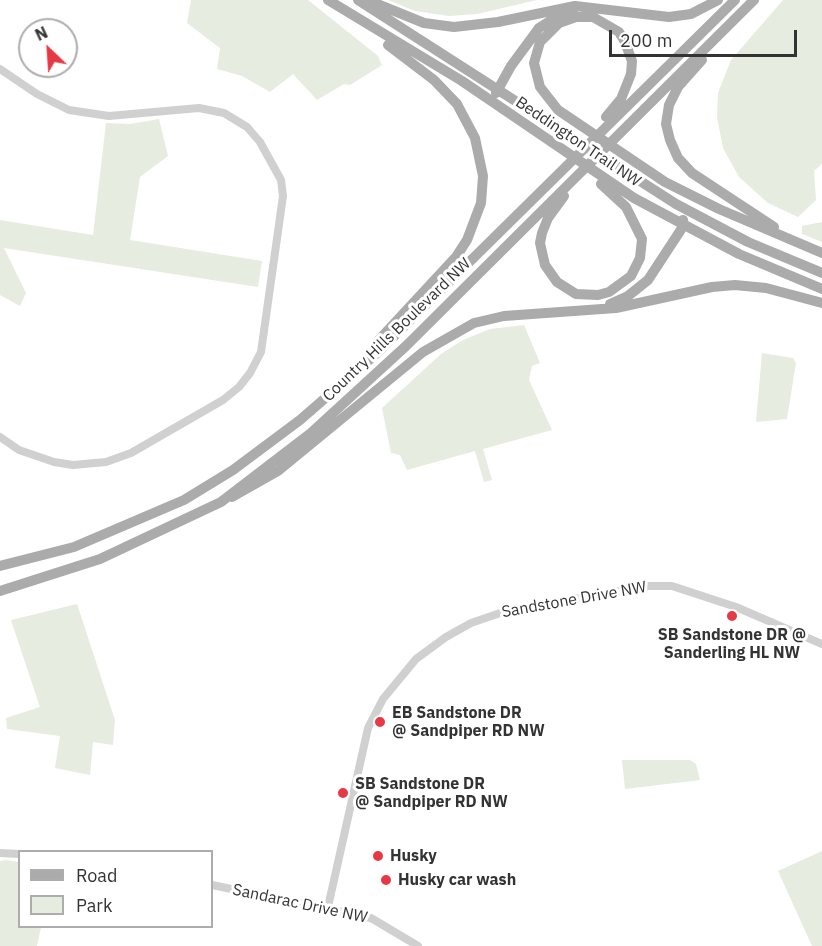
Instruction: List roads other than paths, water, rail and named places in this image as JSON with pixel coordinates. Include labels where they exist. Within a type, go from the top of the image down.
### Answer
[{"type":"main road","name":"Beddington Trail NW","points":[[328,0],[499,106],[551,141],[605,183],[739,254],[822,290]]},
{"type":"main road","name":"Beddington Trail NW","points":[[358,0],[564,130],[625,164],[676,204],[748,242],[822,273]]},
{"type":"main road","points":[[368,0],[424,23],[454,27],[498,22],[565,6],[669,18],[691,14],[718,0]]},
{"type":"main road","name":"Country Hills Boulevard NW","points":[[1,566],[74,547],[184,500],[269,444],[375,354],[735,0]]},
{"type":"main road","name":"Country Hills Boulevard NW","points":[[0,591],[111,555],[221,502],[311,433],[381,370],[754,0]]},
{"type":"main road","points":[[499,106],[496,96],[498,87],[539,28],[558,16],[585,8]]},
{"type":"main road","points":[[350,15],[425,73],[457,104],[476,138],[483,176],[481,203],[467,240],[456,257],[379,340],[375,354]]},
{"type":"main road","points":[[520,209],[537,188],[614,108],[627,87],[632,62],[625,42],[619,32],[593,17],[576,17],[559,23],[548,32],[536,54],[534,71],[549,102],[572,120],[625,164],[719,209],[822,253]]},
{"type":"main road","points":[[720,34],[716,45],[678,87],[669,105],[666,124],[678,158],[692,173],[737,204],[822,253]]},
{"type":"main road","points":[[591,160],[582,178],[548,218],[540,243],[545,265],[552,276],[566,289],[576,294],[598,295],[609,292],[631,276],[640,258],[642,239],[633,216],[605,183]]},
{"type":"main road","points":[[584,311],[615,303],[648,280],[684,225],[682,214],[676,204]]},
{"type":"main road","points":[[221,502],[250,489],[278,471],[423,352],[474,323],[504,316],[616,308],[712,287],[735,285],[766,288],[822,303]]},
{"type":"street","points":[[0,69],[37,94],[69,110],[109,116],[199,108],[224,113],[247,127],[260,142],[281,180],[283,196],[261,352],[250,372],[223,400],[131,453],[106,462],[73,465],[54,462],[19,450],[0,438]]},
{"type":"street","name":"Sandstone Drive NW","points":[[328,907],[368,728],[383,699],[416,659],[446,637],[471,623],[506,611],[592,595],[648,586],[672,586],[736,607],[822,645]]},
{"type":"street","points":[[0,853],[18,854]]},
{"type":"street","name":"Sandarac Drive NW","points":[[213,885],[328,907],[371,918],[418,946]]},
{"type":"place","name":"SB Sandstone DR @ Sanderling HL NW","points":[[732,616]]},
{"type":"place","name":"EB Sandstone DR @ Sandpiper RD NW","points":[[380,722]]},
{"type":"place","name":"SB Sandstone DR @ Sandpiper RD NW","points":[[343,793]]},
{"type":"place","name":"Husky","points":[[378,856]]},
{"type":"place","name":"Husky car wash","points":[[386,880]]}]
